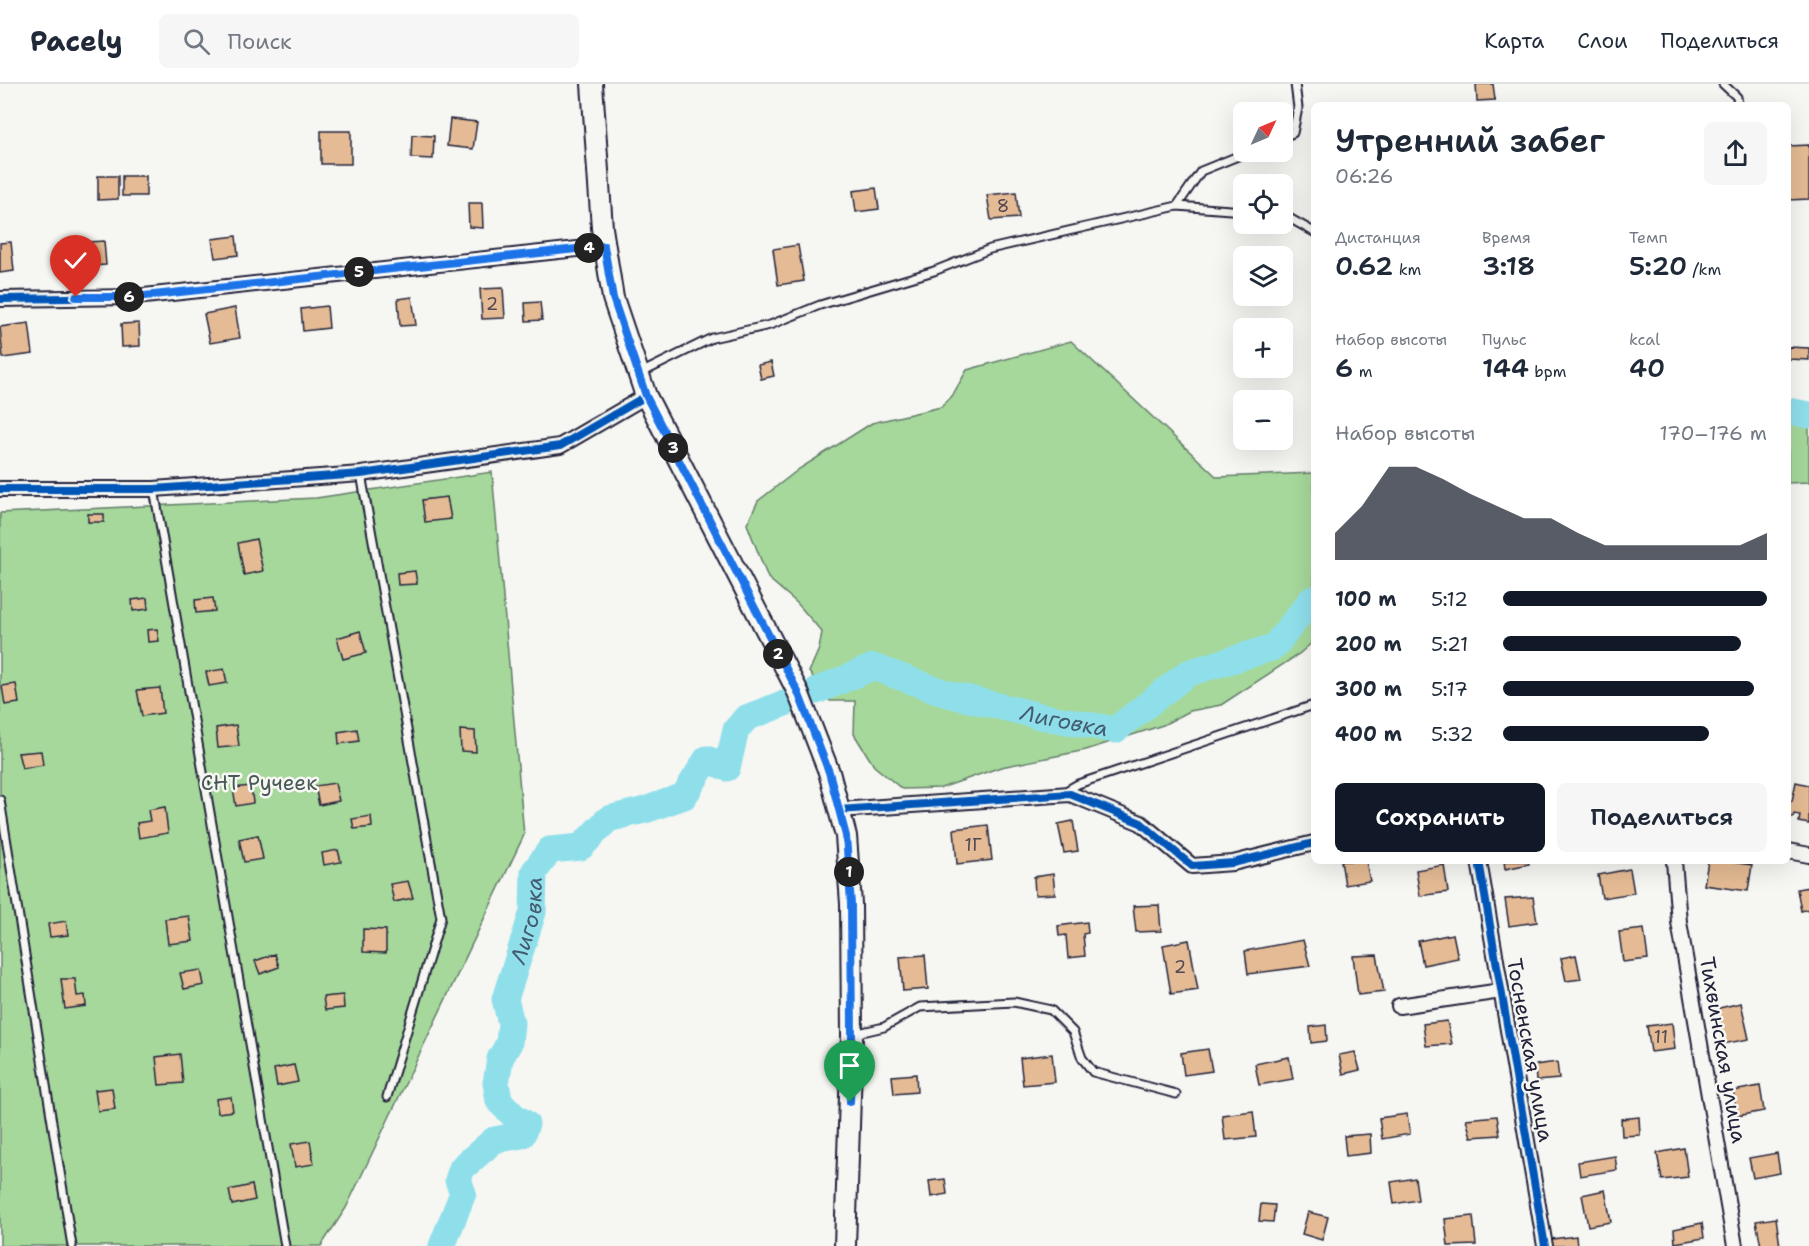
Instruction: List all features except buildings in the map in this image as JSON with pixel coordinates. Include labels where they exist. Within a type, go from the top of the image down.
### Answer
[{"type":"main road","points":[[592,84],[604,246],[613,298],[646,396],[798,692],[829,772],[846,836],[851,904],[852,1034],[845,1246]]},
{"type":"street","points":[[0,299],[135,297],[604,246]]},
{"type":"street","points":[[0,489],[154,489],[361,474],[560,446],[646,396]]},
{"type":"street","points":[[839,810],[1070,794],[1141,823],[1192,866],[1233,863],[1311,844]]},
{"type":"street","points":[[1791,852],[1809,855]]},
{"type":"street","name":"Тосненская улица","points":[[1480,864],[1545,1246]]},
{"type":"street","name":"Тихвинская улица","points":[[1674,864],[1680,922],[1735,1246]]},
{"type":"street","points":[[1399,1006],[1501,991]]},
{"type":"lane","points":[[1293,133],[1298,108],[1295,84]]},
{"type":"lane","points":[[1723,84],[1737,97],[1738,102]]},
{"type":"lane","points":[[1177,206],[1201,171],[1233,158]]},
{"type":"lane","points":[[639,373],[712,338],[770,325],[820,305],[934,271],[990,249],[1177,206],[1233,210]]},
{"type":"lane","points":[[1293,220],[1311,230]]},
{"type":"lane","points":[[361,474],[441,918],[387,1097]]},
{"type":"lane","points":[[154,489],[285,1246]]},
{"type":"lane","points":[[1059,795],[1078,784],[1311,706]]},
{"type":"lane","points":[[0,800],[72,1246]]},
{"type":"lane","points":[[852,1034],[884,1027],[920,1007],[1014,1002],[1051,1010],[1073,1032],[1082,1058],[1093,1072],[1176,1094]]},
{"type":"green space","points":[[1071,341],[1217,477],[1311,473],[1311,644],[1299,654],[1221,705],[1190,711],[1163,725],[1086,750],[1001,767],[941,788],[902,789],[874,766],[854,734],[855,701],[830,701],[809,672],[819,649],[822,632],[797,603],[768,578],[747,524],[758,501],[799,469],[872,423],[941,407],[952,396],[967,370]]},
{"type":"green space","points":[[1791,411],[1809,414],[1809,482],[1791,483]]},
{"type":"green space","name":"СНТ Ручеек","points":[[492,472],[524,835],[346,1208],[321,1246],[0,1246],[0,513],[316,498]]},
{"type":"waterway","name":"Лиговка","points":[[1791,412],[1809,415]]},
{"type":"waterway","name":"Лиговка","points":[[816,691],[873,667],[948,694],[1040,716],[1115,730],[1188,673],[1274,647],[1311,600]]},
{"type":"waterway","name":"Лиговка","points":[[442,1246],[463,1193],[458,1180],[462,1168],[494,1140],[522,1135],[526,1124],[515,1117],[499,1101],[496,1083],[500,1059],[509,1043],[511,1023],[505,999],[533,912],[534,872],[550,850],[581,847],[608,819],[645,810],[684,796],[707,759],[727,768],[736,730],[746,718],[785,703]]},
{"type":"cycle path","points":[[0,299],[135,297],[605,246]]},
{"type":"cycle path","points":[[0,489],[154,489],[361,474],[560,446],[646,396]]},
{"type":"cycle path","points":[[839,810],[1070,794],[1141,823],[1192,866],[1233,863],[1311,844]]},
{"type":"cycle path","points":[[1480,864],[1545,1246]]},
{"type":"route","points":[[76,297],[135,297],[604,246],[613,298],[646,396],[798,692],[829,772],[846,836],[851,904],[850,1102]]}]
